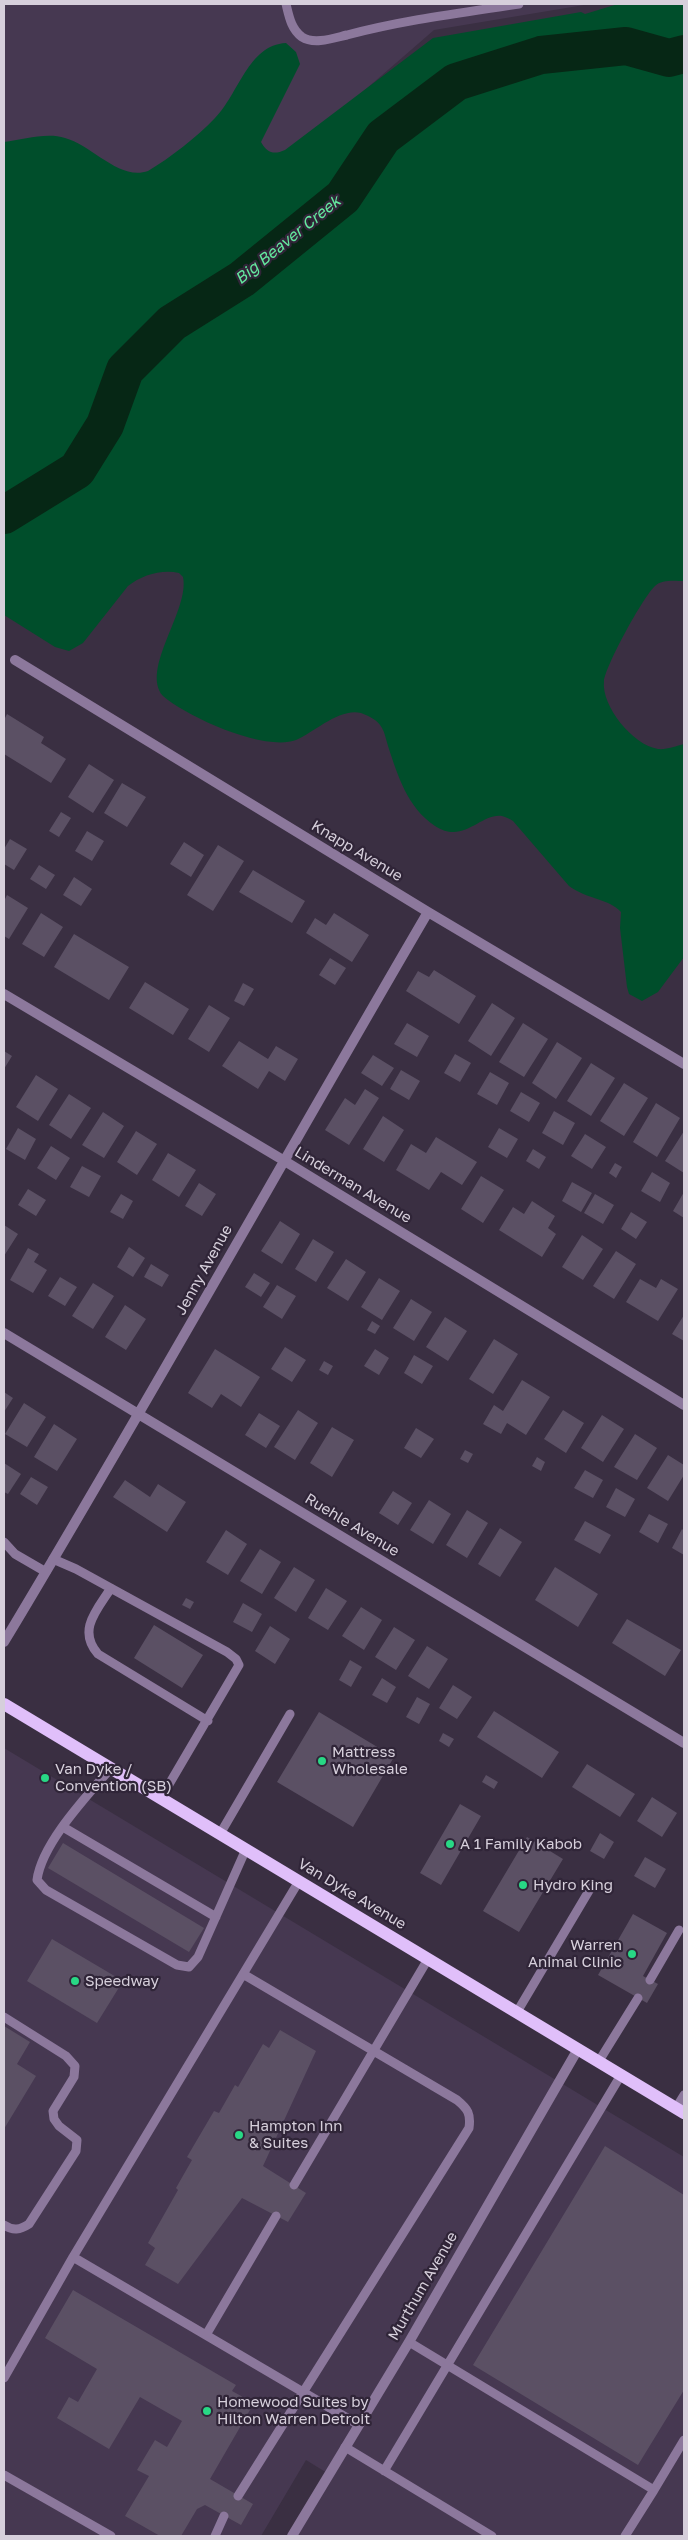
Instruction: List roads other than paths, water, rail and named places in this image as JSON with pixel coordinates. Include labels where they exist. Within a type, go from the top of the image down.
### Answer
[{"type":"main road","name":"Van Dyke Avenue","points":[[4,1704],[680,2111]]},
{"type":"street","name":"Knapp Avenue","points":[[15,660],[428,912],[684,1064]]},
{"type":"street","name":"Jenny Avenue","points":[[4,1642],[139,1415],[283,1160],[428,912]]},
{"type":"street","name":"Linderman Avenue","points":[[4,994],[283,1160],[684,1405]]},
{"type":"street","name":"Ruehle Avenue","points":[[4,1333],[684,1743]]},
{"type":"street","name":"Murthum Avenue","points":[[292,2536],[409,2342],[578,2049]]},
{"type":"lane","points":[[286,4],[291,23],[303,38],[316,40],[332,39],[403,21],[519,4]]},
{"type":"lane","points":[[5,1546],[46,1572]]},
{"type":"lane","points":[[53,1559],[111,1588],[236,1659],[239,1665],[238,1670],[208,1721],[160,1798]]},
{"type":"lane","points":[[111,1588],[90,1621],[88,1635],[90,1645],[98,1654],[208,1721]]},
{"type":"lane","points":[[220,1834],[290,1714]]},
{"type":"lane","points":[[111,1768],[63,1827],[39,1867],[37,1880],[46,1890],[176,1965],[189,1967],[198,1957],[246,1849]]},
{"type":"lane","points":[[63,1827],[216,1917]]},
{"type":"lane","points":[[4,2378],[73,2257],[299,1881]]},
{"type":"lane","points":[[517,2012],[593,1884]]},
{"type":"lane","points":[[650,1980],[679,1930]]},
{"type":"lane","points":[[294,2186],[428,1959]]},
{"type":"lane","points":[[238,2496],[469,2128],[471,2118],[467,2108],[243,1974]]},
{"type":"lane","points":[[598,2061],[638,1998]]},
{"type":"lane","points":[[4,2018],[66,2056],[74,2066],[74,2077],[53,2111],[54,2118],[60,2126],[77,2140],[76,2150],[29,2224],[21,2229],[10,2229],[4,2225]]},
{"type":"lane","points":[[384,2471],[621,2075]]},
{"type":"lane","points":[[680,2111],[684,2095]]},
{"type":"lane","points":[[206,2335],[276,2216]]},
{"type":"lane","points":[[73,2257],[359,2425]]},
{"type":"lane","points":[[409,2342],[654,2490]]},
{"type":"lane","points":[[626,2536],[684,2440]]},
{"type":"lane","points":[[346,2447],[492,2536]]},
{"type":"lane","points":[[4,2475],[111,2536]]},
{"type":"lane","points":[[215,2536],[224,2516]]},
{"type":"waterway","name":"Big Beaver Creek","points":[[4,515],[77,470],[105,425],[125,370],[172,323],[242,279],[343,197],[383,137],[456,82],[541,55],[626,46],[669,58],[684,54]]},
{"type":"place","name":"Mattress Wholesale","points":[[322,1761]]},
{"type":"place","name":"Van Dyke / Convention (SB)","points":[[45,1778]]},
{"type":"place","name":"A 1 Family Kabob","points":[[450,1844]]},
{"type":"place","name":"Hydro King","points":[[523,1885]]},
{"type":"place","name":"Warren Animal Clinic","points":[[632,1954]]},
{"type":"place","name":"Speedway","points":[[75,1981]]},
{"type":"place","name":"Hampton Inn & Suites","points":[[239,2135]]},
{"type":"place","name":"Homewood Suites by Hilton Warren Detroit","points":[[207,2411]]}]
